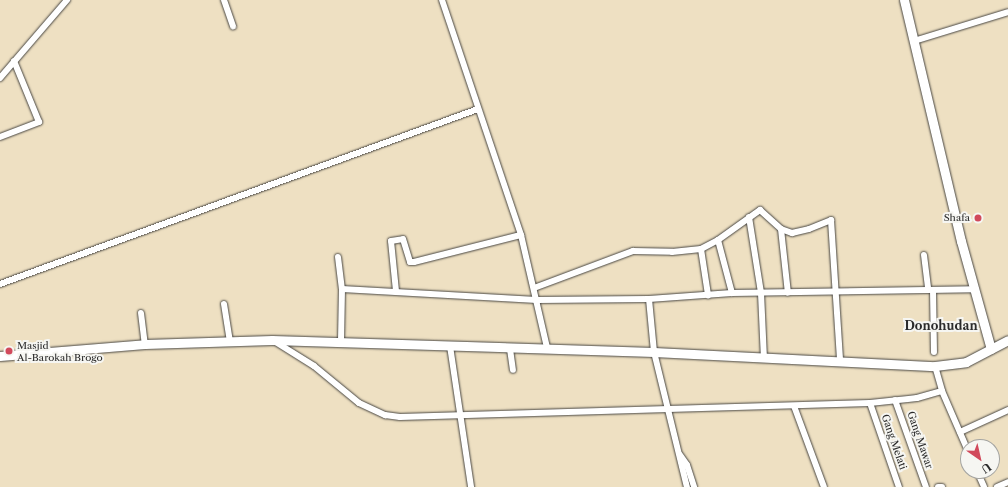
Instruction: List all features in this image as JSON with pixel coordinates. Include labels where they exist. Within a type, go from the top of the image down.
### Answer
[{"type":"main road","points":[[904,0],[974,289],[991,349]]},
{"type":"main road","points":[[0,356],[145,344],[272,340],[510,349],[547,348],[654,352],[935,366],[958,365],[1008,340]]},
{"type":"street","points":[[0,78],[67,0]]},
{"type":"street","points":[[224,0],[233,26]]},
{"type":"street","points":[[442,0],[521,235],[547,348]]},
{"type":"street","points":[[914,41],[1008,12]]},
{"type":"street","points":[[0,135],[39,122],[14,61]]},
{"type":"street","points":[[0,284],[478,109]]},
{"type":"street","points":[[534,288],[633,251],[672,252],[701,249],[718,240],[754,212],[762,210],[781,229],[801,232],[831,220],[840,361]]},
{"type":"street","points":[[749,216],[761,292],[764,358]]},
{"type":"street","points":[[781,229],[788,293]]},
{"type":"street","points":[[396,291],[391,241],[403,239],[410,262],[414,262],[521,235]]},
{"type":"street","points":[[718,240],[732,293]]},
{"type":"street","points":[[701,249],[708,295]]},
{"type":"street","points":[[924,255],[931,290],[934,352]]},
{"type":"street","points":[[338,257],[342,289],[341,342]]},
{"type":"street","points":[[342,289],[537,300],[649,300],[761,292],[788,293],[974,289]]},
{"type":"street","points":[[649,300],[654,352],[666,408],[687,487]]},
{"type":"street","points":[[224,304],[230,341]]},
{"type":"street","points":[[141,313],[145,344]]},
{"type":"street","points":[[272,340],[314,366],[359,403],[385,415],[420,418],[666,408],[870,403],[942,391]]},
{"type":"street","points":[[450,346],[471,487]]},
{"type":"street","points":[[510,349],[513,370]]},
{"type":"street","points":[[935,366],[942,391],[963,439]]},
{"type":"street","name":"Gang Mawar","points":[[895,400],[926,487]]},
{"type":"street","name":"Gang Melati","points":[[870,403],[900,487]]},
{"type":"street","points":[[794,406],[824,487]]},
{"type":"street","points":[[960,432],[1008,410]]},
{"type":"street","points":[[678,452],[687,465],[694,487]]},
{"type":"street","points":[[997,487],[1008,482]]},
{"type":"place","name":"Shafa","points":[[978,218]]},
{"type":"place","name":"Masjid Al-Barokah Brogo","points":[[9,351]]},
{"type":"district","name":"Donohudan","points":[[941,326]]}]
